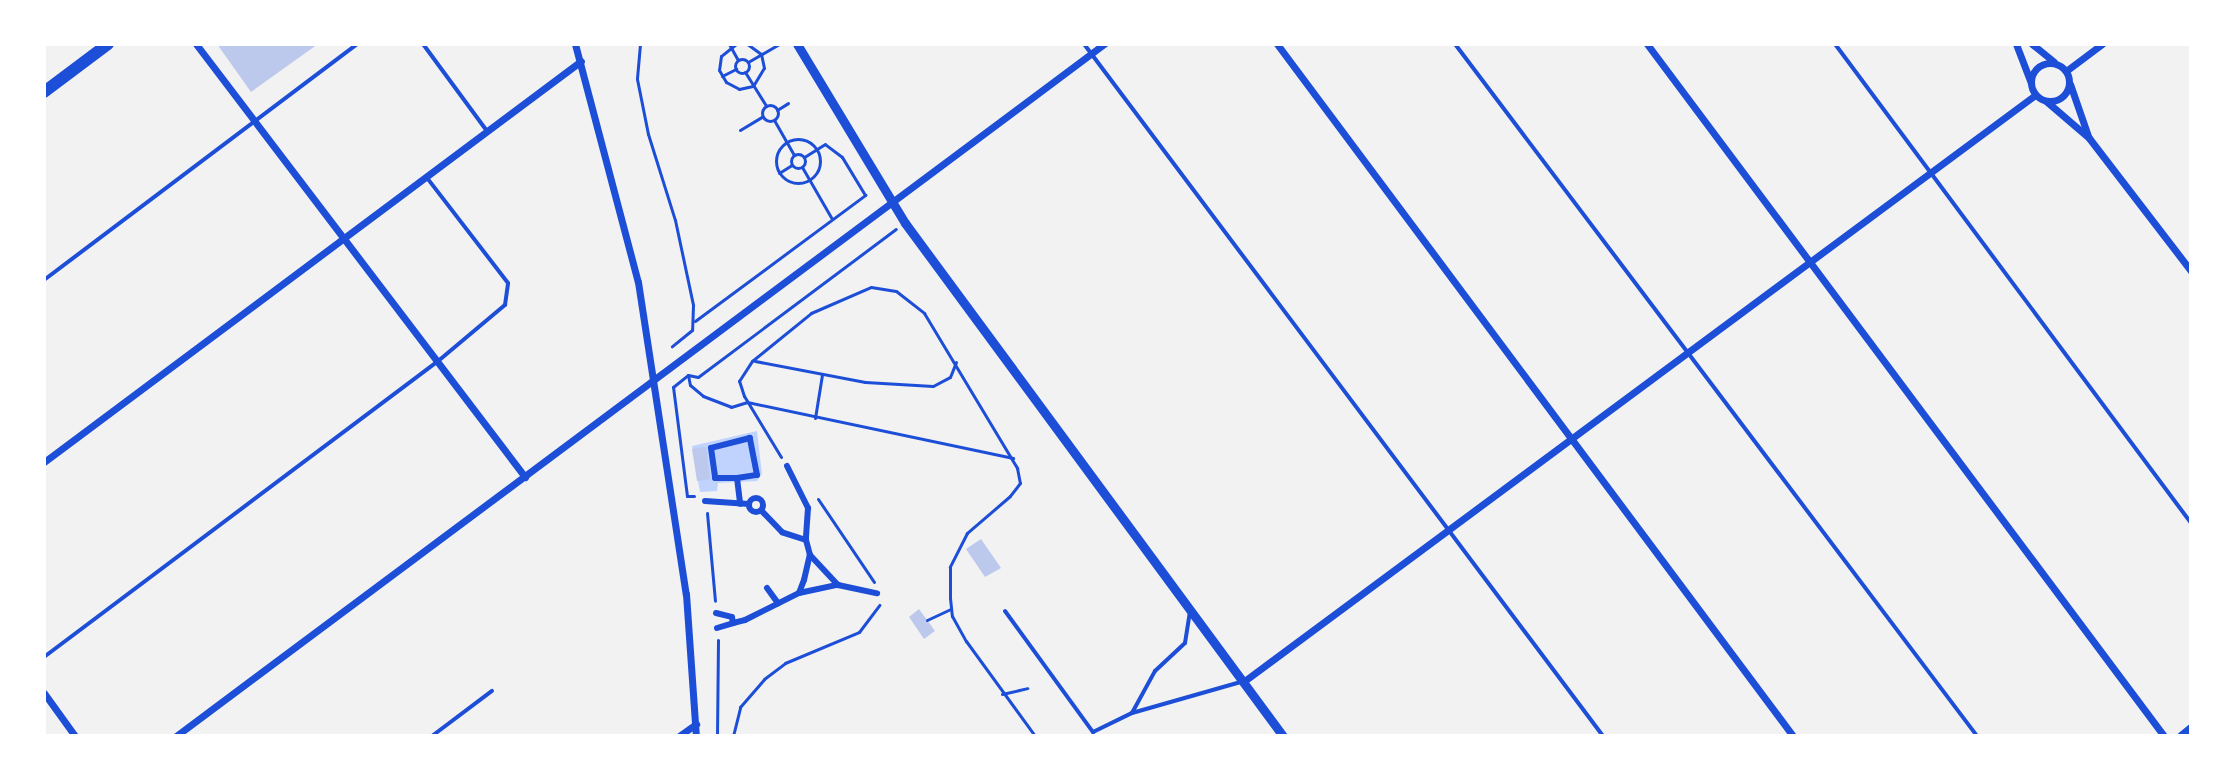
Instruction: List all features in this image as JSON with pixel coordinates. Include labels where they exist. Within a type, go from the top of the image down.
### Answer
[{"type":"main road","points":[[44,92],[108,44]]},
{"type":"street","points":[[196,44],[525,477]]},
{"type":"street","points":[[575,44],[638,282],[656,383],[686,594],[696,736]]},
{"type":"street","points":[[797,44],[893,203],[1283,736]]},
{"type":"street","points":[[176,736],[656,383],[1104,44]]},
{"type":"street","points":[[1277,44],[1793,736]]},
{"type":"street","points":[[1647,44],[2164,736]]},
{"type":"street","points":[[2016,44],[2035,95],[2089,138],[2191,271]]},
{"type":"street","points":[[2032,44],[2066,71],[2089,138]]},
{"type":"street","points":[[2066,71],[2102,44]]},
{"type":"street","points":[[44,462],[581,61]]},
{"type":"street","points":[[2031,83],[2038,67],[2056,64]]},
{"type":"street","points":[[2046,101],[2064,95],[2069,84]]},
{"type":"street","points":[[1243,682],[2035,95]]},
{"type":"street","points":[[750,438],[757,475],[737,478],[715,478],[711,448],[750,438]]},
{"type":"street","points":[[787,466],[808,508],[806,540],[810,555],[838,585]]},
{"type":"street","points":[[737,478],[740,504]]},
{"type":"street","points":[[705,501],[749,504],[759,498],[761,510],[782,532],[806,540]]},
{"type":"street","points":[[749,504],[752,511],[761,510]]},
{"type":"street","points":[[799,593],[810,555]]},
{"type":"street","points":[[717,628],[799,593],[838,585],[877,593]]},
{"type":"street","points":[[767,588],[778,603]]},
{"type":"street","points":[[716,613],[732,617],[733,623]]},
{"type":"street","points":[[44,693],[75,736]]},
{"type":"street","points":[[679,736],[696,724]]},
{"type":"street","points":[[2181,736],[2191,728]]},
{"type":"lane","points":[[44,280],[357,44]]},
{"type":"lane","points":[[423,44],[487,131]]},
{"type":"lane","points":[[1084,44],[1603,736]]},
{"type":"lane","points":[[1455,44],[1977,736]]},
{"type":"lane","points":[[1835,44],[2191,523]]},
{"type":"lane","points":[[44,657],[437,362],[505,305],[508,283],[425,176]]},
{"type":"lane","points":[[1132,713],[1155,671],[1185,643],[1190,610]]},
{"type":"lane","points":[[1005,611],[1093,732],[1132,713],[1243,682]]},
{"type":"lane","points":[[432,736],[492,691]]},
{"type":"path","points":[[640,44],[637,79],[648,134],[675,220],[695,321]]},
{"type":"path","points":[[736,44],[730,45],[721,56],[722,76],[732,87],[753,86],[763,75],[761,54],[747,44]]},
{"type":"path","points":[[745,72],[747,63],[779,44]]},
{"type":"path","points":[[730,45],[738,60],[736,69]]},
{"type":"path","points":[[738,60],[747,63]]},
{"type":"path","points":[[722,76],[736,69],[745,72],[766,106],[777,110]]},
{"type":"path","points":[[788,103],[777,110],[774,120],[794,155],[792,165]]},
{"type":"path","points":[[740,130],[762,117],[766,106]]},
{"type":"path","points":[[762,117],[774,120]]},
{"type":"path","points":[[779,173],[777,153],[786,142],[800,139],[817,149]]},
{"type":"path","points":[[672,346],[685,338],[695,321],[865,195],[842,157],[825,144],[804,157],[794,155]]},
{"type":"path","points":[[779,173],[796,184],[810,180],[819,170],[817,149]]},
{"type":"path","points":[[804,157],[802,167],[832,220]]},
{"type":"path","points":[[779,173],[792,165],[802,167]]},
{"type":"path","points":[[716,613],[705,501],[704,496],[687,496],[673,387],[688,375],[698,377],[896,229]]},
{"type":"path","points":[[787,466],[747,402],[739,381],[752,361],[811,313],[871,287],[896,291],[917,307],[956,362],[1013,458],[1020,483],[967,533],[950,567],[951,609],[1002,694],[1035,736]]},
{"type":"path","points":[[752,361],[822,375],[933,386],[950,377],[956,362]]},
{"type":"path","points":[[688,375],[690,385],[715,403],[731,407],[747,402],[815,419],[1013,458]]},
{"type":"path","points":[[815,419],[822,375]]},
{"type":"path","points":[[733,736],[740,707],[751,691],[785,663],[870,623],[879,604],[877,593],[848,539],[814,496]]},
{"type":"path","points":[[927,620],[951,609]]},
{"type":"path","points":[[717,628],[717,736]]},
{"type":"path","points":[[1002,694],[1027,688]]},
{"type":"water","points":[[757,431],[762,474],[757,481],[718,483],[717,491],[700,492],[692,446]]},
{"type":"building","points":[[217,44],[318,44],[251,92]]},
{"type":"building","points":[[706,447],[710,479],[697,481],[692,449]]},
{"type":"building","points":[[981,539],[1001,568],[985,577],[966,549]]},
{"type":"building","points":[[919,609],[935,631],[924,639],[909,617]]}]
